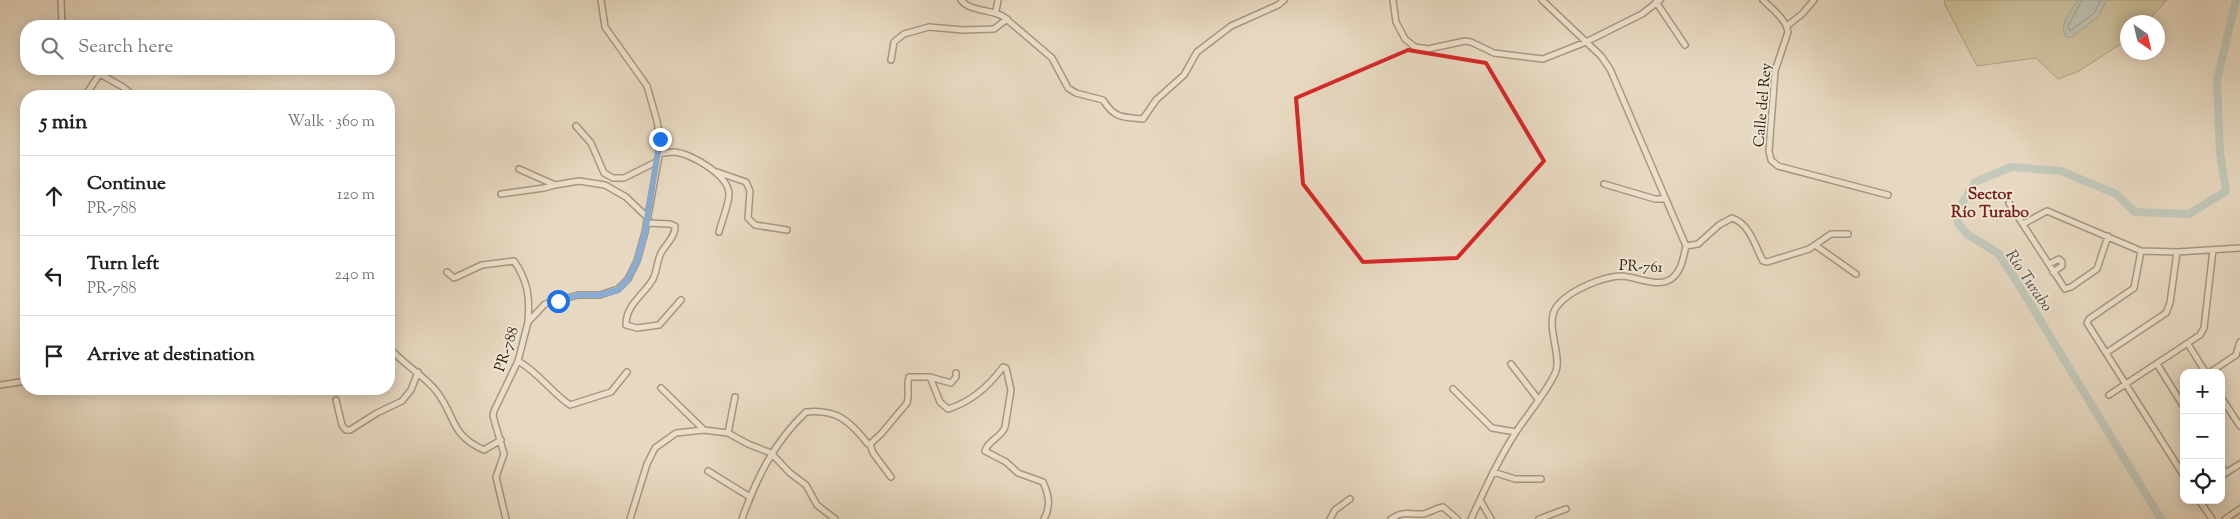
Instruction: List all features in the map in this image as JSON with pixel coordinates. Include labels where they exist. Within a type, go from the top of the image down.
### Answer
[{"type":"street","points":[[61,0],[62,20]]},
{"type":"street","name":"PR-788","points":[[506,519],[496,477],[504,454],[493,416],[518,361],[528,322],[545,304],[578,295],[600,295],[618,290],[628,279],[637,261],[648,220],[660,139],[650,94],[643,79],[605,27],[601,0]]},
{"type":"street","points":[[961,0],[969,7],[996,11],[1007,19],[1052,58],[1068,88],[1076,93],[1103,100],[1111,112],[1119,117],[1143,118],[1156,100],[1184,75],[1197,52],[1231,26],[1278,5],[1284,0]]},
{"type":"street","points":[[996,11],[998,0]]},
{"type":"street","points":[[1393,0],[1396,22],[1405,39],[1415,47],[1428,50],[1464,41],[1471,42],[1494,53],[1542,58],[1586,42],[1642,14],[1658,1],[1685,46]]},
{"type":"street","points":[[1542,0],[1600,56],[1610,69],[1686,246],[1698,244],[1719,225],[1732,218],[1741,221],[1748,229],[1763,262],[1809,249],[1831,234],[1848,234]]},
{"type":"street","points":[[1763,0],[1787,26],[1802,14],[1814,0]]},
{"type":"street","points":[[891,60],[894,42],[904,34],[929,27],[963,30],[994,29],[1007,19]]},
{"type":"street","name":"Calle del Rey","points":[[1787,26],[1788,32],[1775,71],[1769,151],[1771,160],[1778,166],[1888,195]]},
{"type":"street","points":[[89,90],[98,75],[127,90]]},
{"type":"street","points":[[576,126],[591,143],[604,173],[613,178],[624,178],[656,162]]},
{"type":"street","points":[[659,154],[675,152],[687,155],[715,172],[746,182],[750,191],[748,218],[755,225],[787,230]]},
{"type":"street","points":[[518,169],[555,184]]},
{"type":"street","points":[[715,172],[727,184],[729,194],[719,232]]},
{"type":"street","points":[[501,194],[544,188],[579,180],[605,185],[626,197],[648,220],[670,224],[675,226],[676,231],[661,254],[653,279],[629,309],[626,315],[626,325],[637,328],[659,325],[681,300]]},
{"type":"street","points":[[1604,184],[1655,199],[1666,199]]},
{"type":"street","points":[[2009,203],[2064,288],[2071,287],[2097,269],[2108,236]]},
{"type":"street","points":[[2023,224],[2047,211],[2141,251],[2177,252],[2240,248]]},
{"type":"street","points":[[1815,245],[1856,274]]},
{"type":"street","name":"PR-761","points":[[1471,519],[1493,472],[1556,370],[1552,320],[1557,305],[1581,288],[1610,277],[1624,276],[1651,282],[1672,279],[1682,265],[1686,246]]},
{"type":"street","points":[[2109,395],[2200,335],[2204,328],[2214,250]]},
{"type":"street","points":[[2141,251],[2134,288],[2089,319],[2088,326],[2180,470]]},
{"type":"street","points":[[2106,353],[2166,313],[2170,303],[2177,252]]},
{"type":"street","points":[[2049,264],[2059,259],[2062,262],[2062,266],[2053,272]]},
{"type":"street","points":[[447,272],[454,278],[482,265],[514,261],[519,268],[530,299],[528,322]]},
{"type":"street","points":[[2216,369],[2238,358],[2240,342]]},
{"type":"street","points":[[2188,344],[2205,369]]},
{"type":"street","points":[[395,354],[418,372],[437,392],[457,431],[468,443],[484,450],[501,440]]},
{"type":"street","points":[[518,361],[529,367],[559,398],[570,405],[611,392],[627,372]]},
{"type":"street","points":[[1511,364],[1538,399]]},
{"type":"street","points":[[2157,364],[2180,401]]},
{"type":"street","points":[[930,377],[940,402],[948,409],[958,406],[976,395],[993,381],[1003,367],[1006,368],[1011,390],[1005,427],[1003,433],[987,444],[985,451],[1006,462],[1018,473],[1043,482],[1049,500],[1044,519]]},
{"type":"street","points":[[336,400],[342,425],[346,430],[350,430],[376,413],[402,401],[411,390],[418,372]]},
{"type":"street","points":[[870,444],[907,403],[909,397],[907,385],[909,377],[930,377],[951,383],[956,377],[956,372]]},
{"type":"street","points":[[0,385],[20,382]]},
{"type":"street","points":[[661,388],[704,430]]},
{"type":"street","points":[[1453,389],[1492,428],[1516,432]]},
{"type":"street","points":[[728,433],[735,397]]},
{"type":"street","points":[[2225,403],[2240,426]]},
{"type":"street","points":[[742,519],[755,483],[771,453],[806,412],[825,412],[840,416],[854,426],[870,444],[873,453],[891,476]]},
{"type":"street","points":[[630,519],[647,464],[655,448],[676,433],[704,430],[728,433],[748,444],[771,453],[790,474],[806,485],[817,505],[835,519]]},
{"type":"street","points":[[2225,474],[2240,464]]},
{"type":"street","points":[[708,471],[750,497]]},
{"type":"street","points":[[1493,472],[1515,479],[1541,479]]},
{"type":"street","points":[[1330,519],[1335,510],[1350,499]]},
{"type":"street","points":[[1480,500],[1491,519]]},
{"type":"street","points":[[2203,504],[2212,519]]},
{"type":"street","points":[[1391,519],[1398,515],[1413,512],[1424,514],[1434,509],[1443,508],[1457,519]]},
{"type":"street","points":[[1539,519],[1566,509]]},
{"type":"street","points":[[2225,519],[2240,510]]},
{"type":"highlighted area","points":[[1408,50],[1486,63],[1544,161],[1457,258],[1363,262],[1303,184],[1296,98]]},
{"type":"shaded area","points":[[1944,0],[2167,0],[2153,15],[2120,15],[2120,45],[2079,71],[2058,79],[2036,58],[1977,66]]},
{"type":"water","points":[[2078,0],[2107,0],[2098,17],[2072,37],[2066,37],[2064,22]]},
{"type":"waterway","name":"Río Turabo","points":[[2161,519],[1999,254],[1967,234],[1958,223],[1957,212],[1975,182],[2011,167],[2061,171],[2116,194],[2135,212],[2189,214],[2226,191],[2220,153],[2217,80],[2236,0]]},
{"type":"district","name":"Sector Río Turabo","points":[[1990,202]]},
{"type":"route","points":[[558,301],[578,295],[600,295],[618,290],[628,279],[637,261],[645,232],[656,162],[661,145],[660,139]]}]
